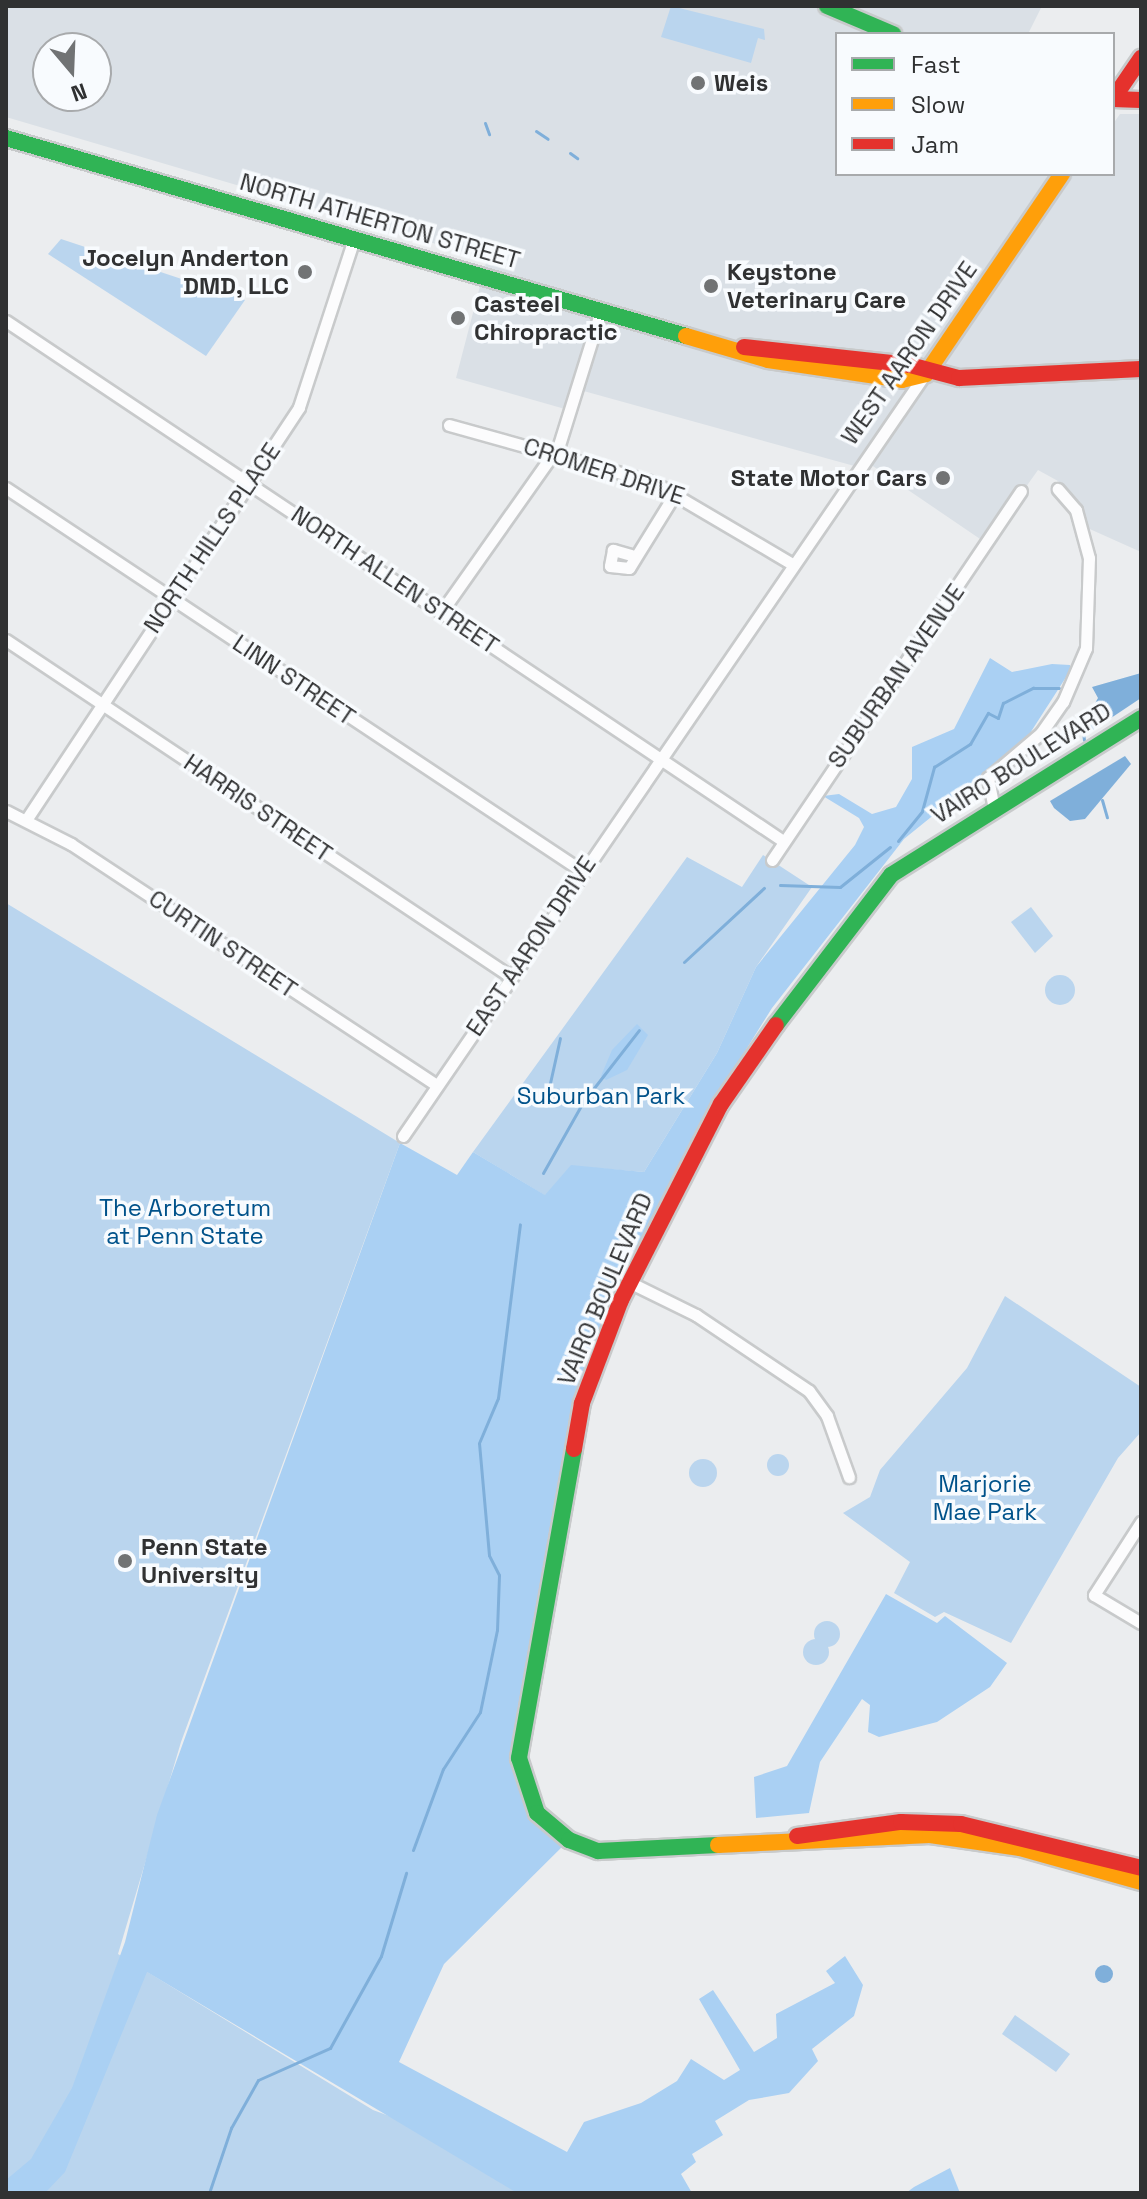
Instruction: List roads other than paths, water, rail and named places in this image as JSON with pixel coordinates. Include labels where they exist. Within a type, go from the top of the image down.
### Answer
[{"type":"street","points":[[827,6],[888,32]]},
{"type":"street","points":[[849,6],[905,32]]},
{"type":"street","points":[[1140,60],[1141,88]]},
{"type":"street","points":[[1115,96],[1140,60]]},
{"type":"street","points":[[1115,99],[1141,100]]},
{"type":"street","name":"NORTH ATHERTON STREET","points":[[6,138],[601,310],[845,374],[902,380],[926,374],[1141,369]]},
{"type":"street","name":"WEST AARON DRIVE","points":[[660,757],[1061,176]]},
{"type":"street","name":"NORTH HILLS PLACE","points":[[28,817],[308,389],[354,239]]},
{"type":"street","points":[[442,611],[552,453],[601,310]]},
{"type":"street","name":"NORTH ALLEN STREET","points":[[6,321],[783,841]]},
{"type":"street","name":"CROMER DRIVE","points":[[449,425],[676,492],[792,564]]},
{"type":"street","name":"LINN STREET","points":[[6,488],[582,871]]},
{"type":"street","points":[[994,809],[988,778],[1041,733],[1063,702],[1086,648],[1089,558],[1076,510],[1058,489]]},
{"type":"street","name":"SUBURBAN AVENUE","points":[[772,860],[1021,491]]},
{"type":"street","points":[[631,555],[676,492]]},
{"type":"street","name":"HARRIS STREET","points":[[6,640],[510,976]]},
{"type":"street","name":"VAIRO BOULEVARD","points":[[1141,718],[891,875],[848,922],[721,1104],[629,1282],[568,1456],[522,1728],[522,1779],[550,1826],[598,1851],[788,1839],[969,1838],[1141,1882]]},
{"type":"street","name":"EAST AARON DRIVE","points":[[403,1136],[660,757]]},
{"type":"street","name":"CURTIN STREET","points":[[6,811],[28,817],[436,1085]]},
{"type":"street","points":[[629,1282],[696,1315],[809,1391],[827,1416],[849,1477]]},
{"type":"street","points":[[1141,1522],[1094,1595],[1141,1623]]},
{"type":"street","name":"VAIRO BOULEVARD","points":[[788,1839],[901,1822],[961,1824],[1141,1868]]},
{"type":"waterway","points":[[485,123],[489,134]]},
{"type":"waterway","points":[[536,131],[548,139]]},
{"type":"waterway","points":[[570,153],[577,158]]},
{"type":"waterway","points":[[898,841],[922,811],[934,767],[970,744],[988,713],[998,718],[1003,703],[1033,688],[1059,688]]},
{"type":"waterway","points":[[1083,732],[1084,740]]},
{"type":"waterway","points":[[1102,800],[1107,817]]},
{"type":"waterway","points":[[780,885],[840,887],[890,847]]},
{"type":"waterway","points":[[684,962],[764,888]]},
{"type":"waterway","points":[[543,1173],[583,1102],[639,1030]]},
{"type":"waterway","points":[[550,1083],[560,1038]]},
{"type":"waterway","points":[[413,1850],[443,1769],[480,1712],[497,1630],[499,1575],[489,1555],[479,1443],[498,1398],[520,1224]]},
{"type":"waterway","points":[[209,2193],[231,2128],[258,2080],[330,2048],[381,1956],[406,1873]]},
{"type":"place","name":"Weis","points":[[698,83]]},
{"type":"place","name":"Jocelyn Anderton DMD, LLC","points":[[305,272]]},
{"type":"place","name":"Keystone Veterinary Care","points":[[711,286]]},
{"type":"place","name":"Casteel Chiropractic","points":[[458,318]]},
{"type":"place","name":"State Motor Cars","points":[[943,478]]},
{"type":"place","name":"Penn State University","points":[[125,1561]]},
{"type":"park label","name":"Suburban Park","points":[[601,1096]]},
{"type":"park label","name":"The Arboretum at Penn State","points":[[185,1222]]},
{"type":"park label","name":"Marjorie Mae Park","points":[[985,1498]]}]
